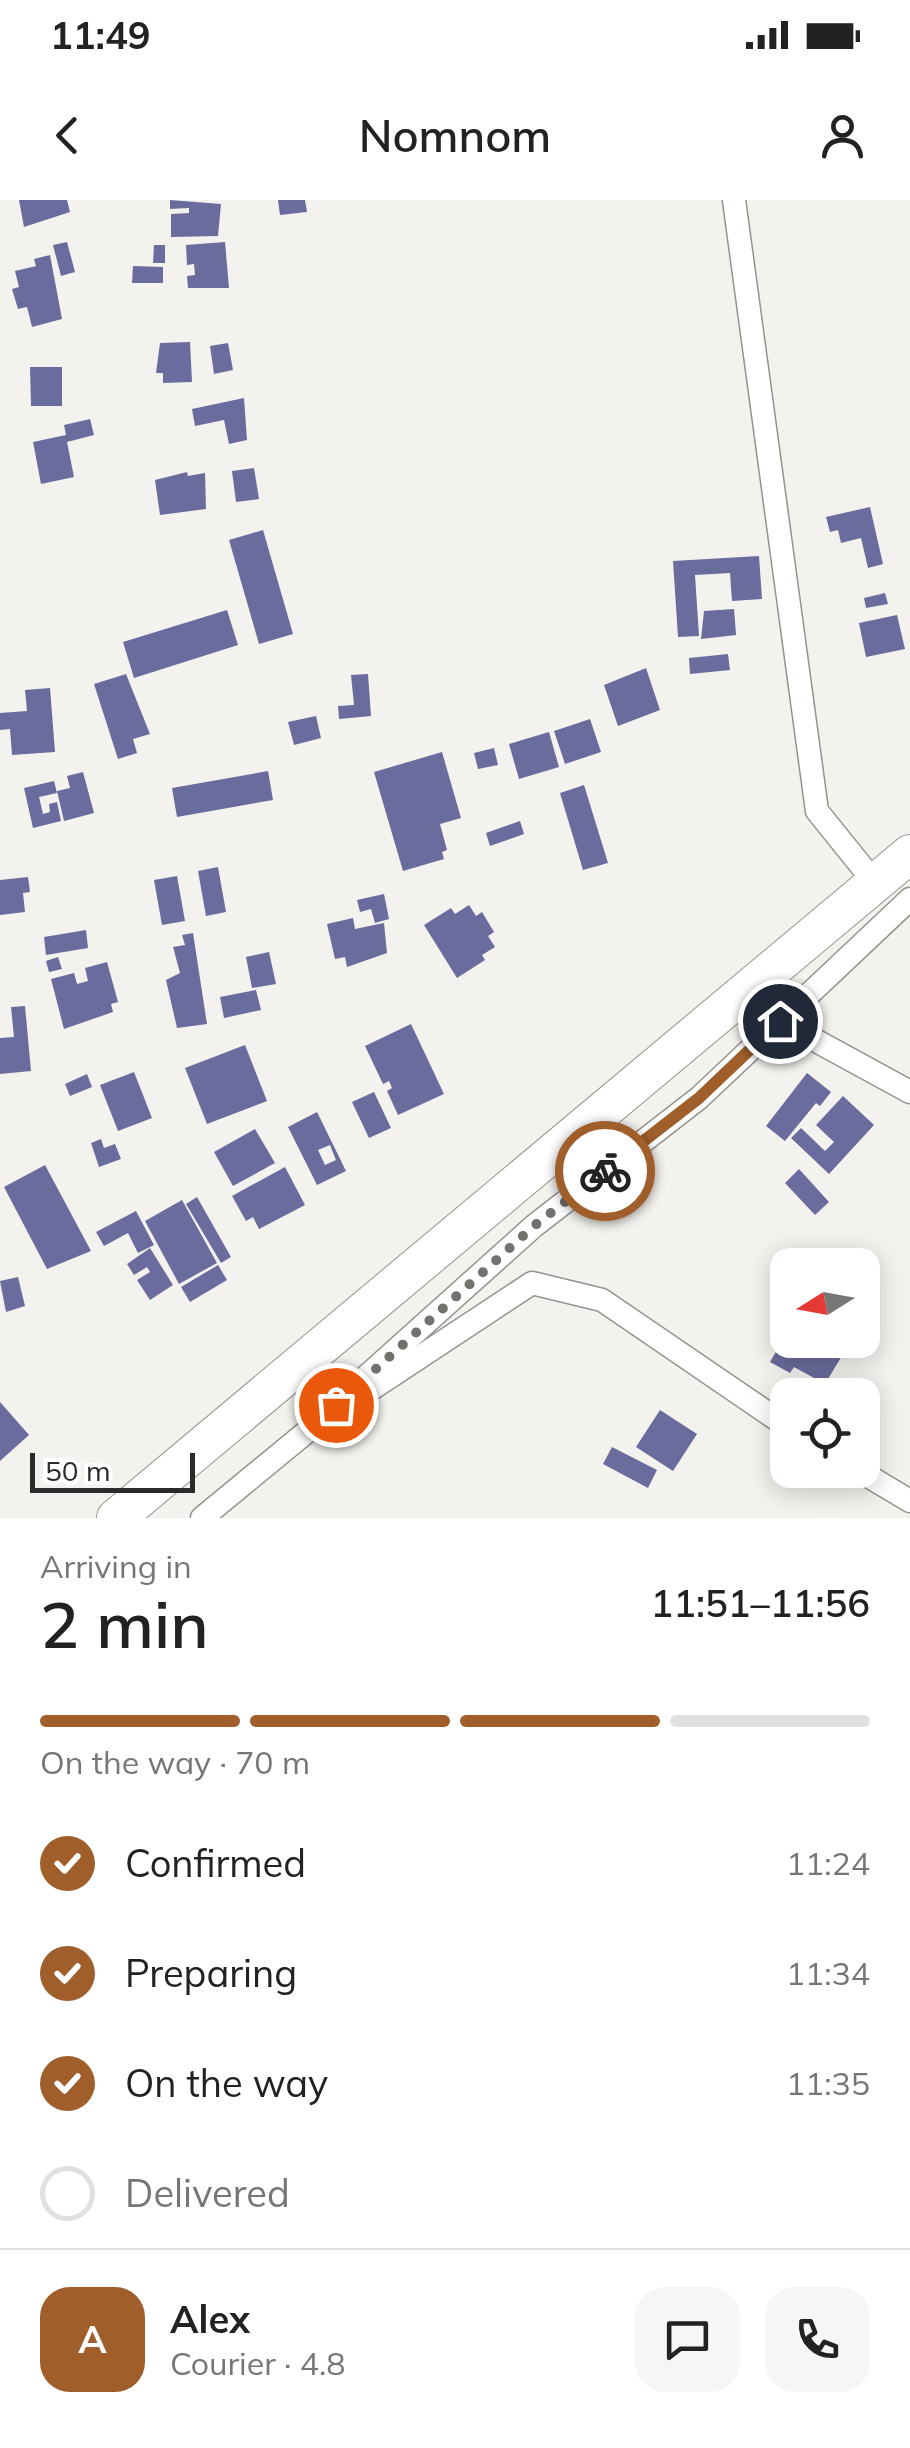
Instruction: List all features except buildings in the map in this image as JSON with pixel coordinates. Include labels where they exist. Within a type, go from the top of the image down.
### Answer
[{"type":"highway","points":[[116,1518],[910,854]]},
{"type":"street","points":[[734,200],[817,811],[875,883]]},
{"type":"street","points":[[202,1518],[534,1226],[699,1098],[910,899]]},
{"type":"street","points":[[780,1021],[910,1092]]},
{"type":"street","points":[[311,1426],[532,1283],[602,1300],[770,1415]]},
{"type":"street","points":[[880,1483],[910,1501]]},
{"type":"way so far","points":[[336,1405],[534,1226],[605,1171]]},
{"type":"route","points":[[605,1171],[699,1098],[780,1021]]}]
